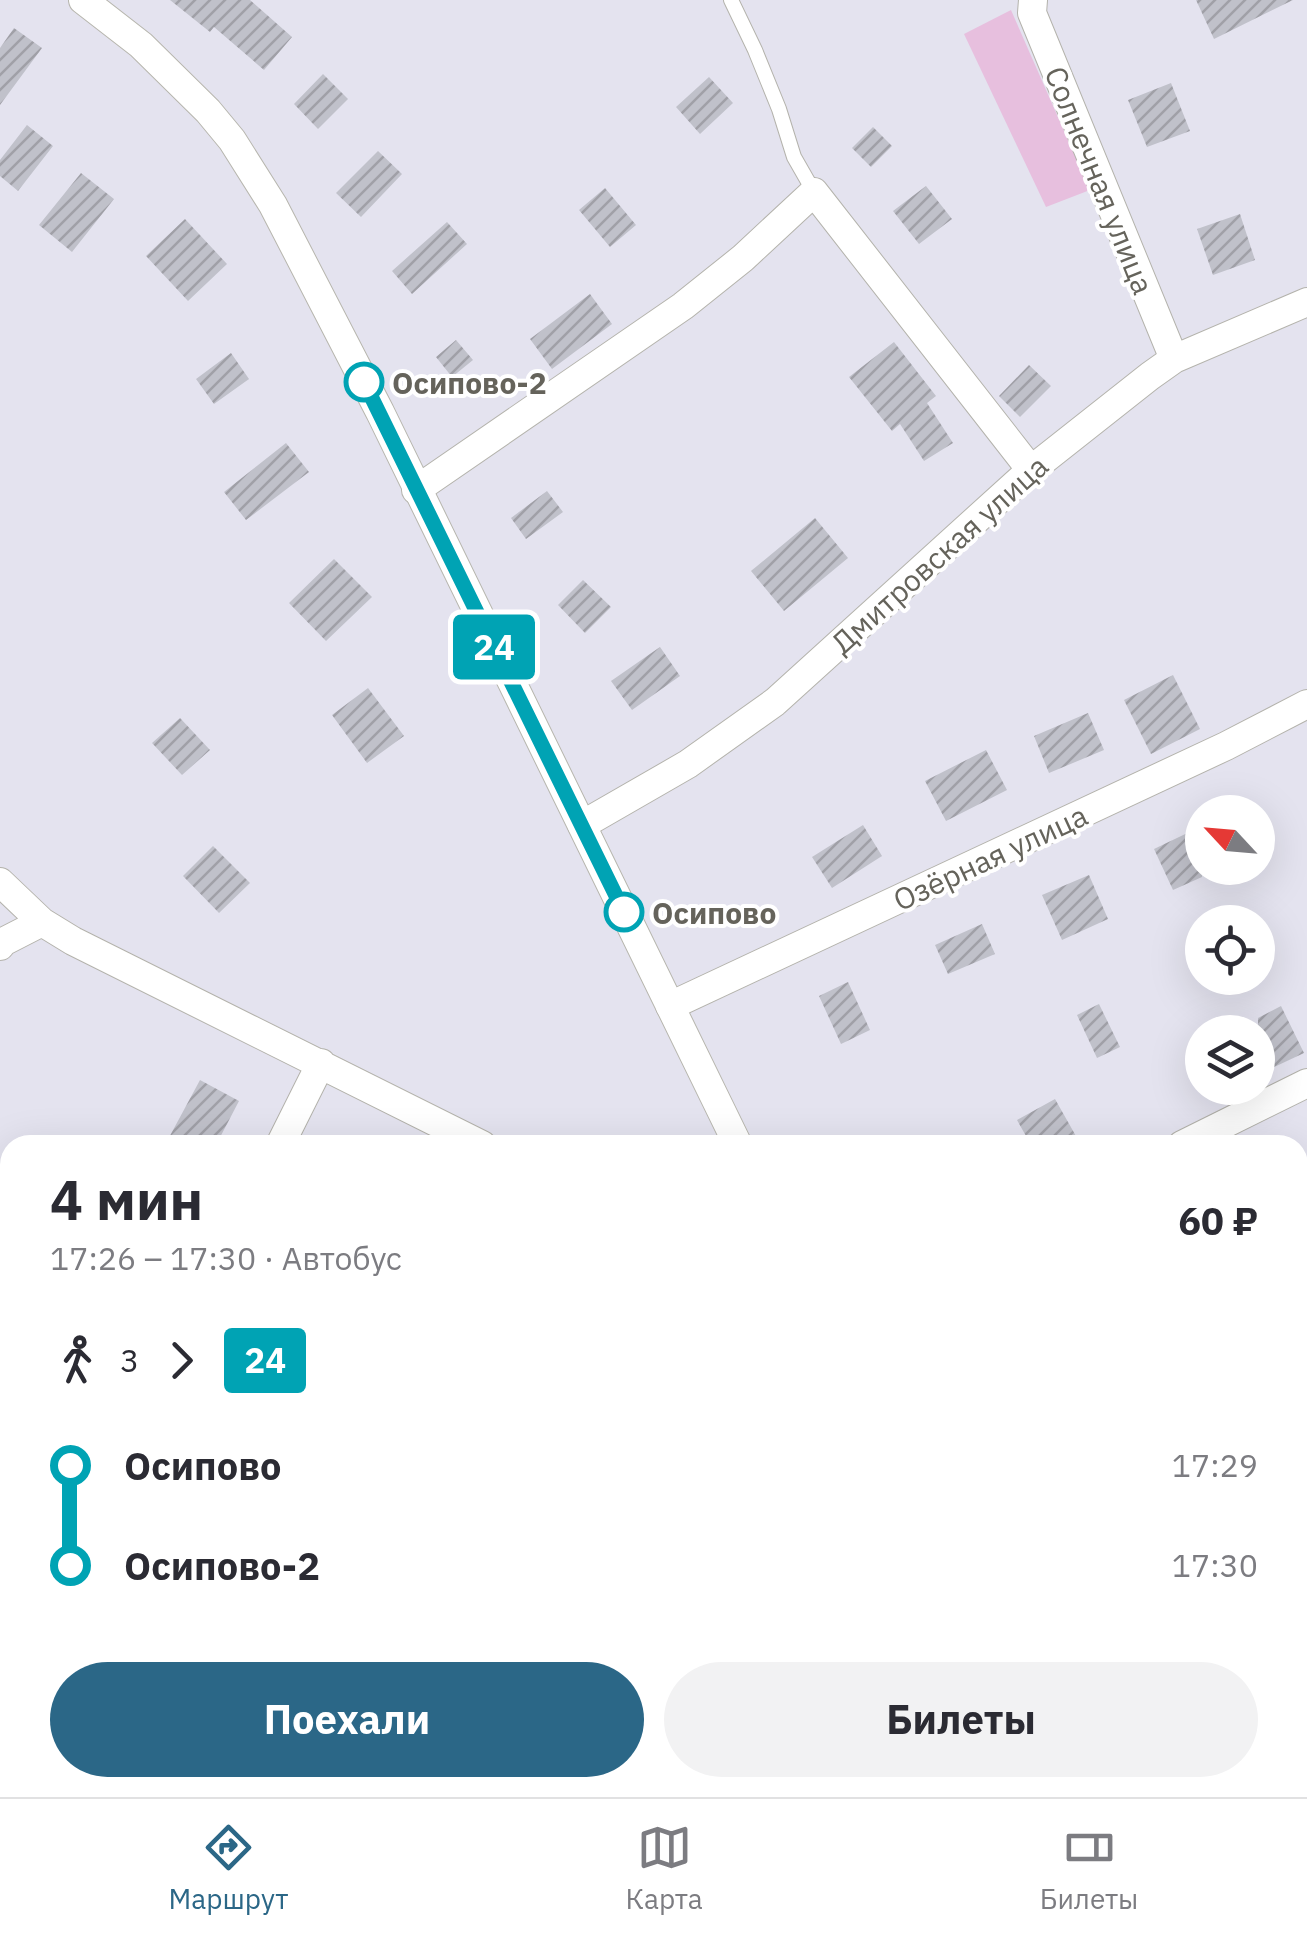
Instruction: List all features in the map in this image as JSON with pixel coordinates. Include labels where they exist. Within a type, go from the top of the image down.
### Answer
[{"type":"street","points":[[83,0],[141,45],[208,111],[242,154],[273,205],[380,412],[733,1135]]},
{"type":"street","name":"Солнечная улица","points":[[1033,0],[1032,14],[1174,359]]},
{"type":"street","points":[[416,490],[683,306],[814,192],[1031,470]]},
{"type":"street","name":"Дмитровская улица","points":[[582,826],[688,764],[775,702],[1031,470],[1174,359],[1307,302]]},
{"type":"street","name":"Озёрная улица","points":[[670,1006],[1226,746],[1307,704]]},
{"type":"street","points":[[0,882],[42,922],[73,941],[462,1135]]},
{"type":"street","points":[[0,946],[42,922]]},
{"type":"street","points":[[285,1135],[321,1063]]},
{"type":"street","points":[[1202,1135],[1307,1084]]},
{"type":"lane","points":[[732,0],[756,50],[794,157],[814,192]]},
{"type":"shaded area","points":[[1011,10],[1090,190],[1046,207],[964,34]]},
{"type":"building","points":[[170,0],[250,0],[292,37],[264,70],[214,27],[210,32]]},
{"type":"building","points":[[1196,0],[1293,0],[1214,39]]},
{"type":"building","points":[[14,28],[42,48],[0,105],[0,48]]},
{"type":"building","points":[[323,74],[348,99],[318,129],[294,104]]},
{"type":"building","points":[[709,77],[733,103],[700,134],[676,107]]},
{"type":"building","points":[[1171,83],[1190,131],[1147,147],[1128,100]]},
{"type":"building","points":[[27,125],[53,146],[18,191],[0,176],[0,160]]},
{"type":"building","points":[[873,127],[892,146],[871,167],[852,148]]},
{"type":"building","points":[[378,151],[402,174],[361,217],[336,193]]},
{"type":"building","points":[[81,173],[114,199],[72,252],[39,225]]},
{"type":"building","points":[[926,186],[952,219],[919,244],[893,211]]},
{"type":"building","points":[[605,188],[636,225],[610,247],[579,210]]},
{"type":"building","points":[[1240,214],[1255,260],[1213,275],[1197,229]]},
{"type":"building","points":[[185,219],[227,264],[188,301],[146,256]]},
{"type":"building","points":[[447,222],[467,244],[412,294],[392,271]]},
{"type":"building","points":[[590,294],[612,324],[552,369],[530,339]]},
{"type":"building","points":[[456,340],[473,360],[452,377],[436,357]]},
{"type":"building","points":[[894,342],[936,396],[927,403],[953,443],[924,461],[900,424],[892,431],[849,377]]},
{"type":"building","points":[[231,353],[249,379],[214,404],[196,379]]},
{"type":"building","points":[[1029,365],[1051,386],[1020,417],[999,396]]},
{"type":"building","points":[[286,443],[309,472],[246,520],[224,492]]},
{"type":"building","points":[[547,491],[563,512],[526,539],[511,518]]},
{"type":"building","points":[[815,518],[848,558],[784,611],[751,571]]},
{"type":"building","points":[[334,559],[372,597],[326,641],[289,603]]},
{"type":"building","points":[[583,580],[611,607],[585,633],[558,605]]},
{"type":"building","points":[[660,647],[680,676],[632,710],[611,681]]},
{"type":"building","points":[[1173,675],[1200,729],[1151,754],[1124,700]]},
{"type":"building","points":[[368,688],[404,736],[367,763],[332,715]]},
{"type":"building","points":[[1088,713],[1104,750],[1049,773],[1034,736]]},
{"type":"building","points":[[180,718],[210,750],[182,775],[152,743]]},
{"type":"building","points":[[986,750],[1007,790],[946,821],[925,781]]},
{"type":"building","points":[[863,825],[882,856],[832,888],[812,857]]},
{"type":"building","points":[[1185,834],[1185,885],[1173,890],[1154,849]]},
{"type":"building","points":[[213,846],[250,883],[219,913],[183,876]]},
{"type":"building","points":[[1089,875],[1108,919],[1062,940],[1042,895]]},
{"type":"building","points":[[982,924],[995,954],[948,974],[935,945]]},
{"type":"building","points":[[848,982],[870,1030],[841,1044],[819,996]]},
{"type":"building","points":[[1099,1004],[1120,1047],[1097,1058],[1077,1015]]},
{"type":"building","points":[[1281,1006],[1304,1053],[1275,1067],[1275,1015],[1264,1015]]},
{"type":"building","points":[[200,1080],[239,1101],[221,1135],[170,1135]]},
{"type":"building","points":[[1055,1099],[1075,1135],[1025,1135],[1017,1120]]},
{"type":"bus line","name":"24","points":[[364,382],[624,912]]},
{"type":"place","name":"Осипово-2","points":[[364,382]]},
{"type":"place","name":"Осипово","points":[[624,912]]}]
